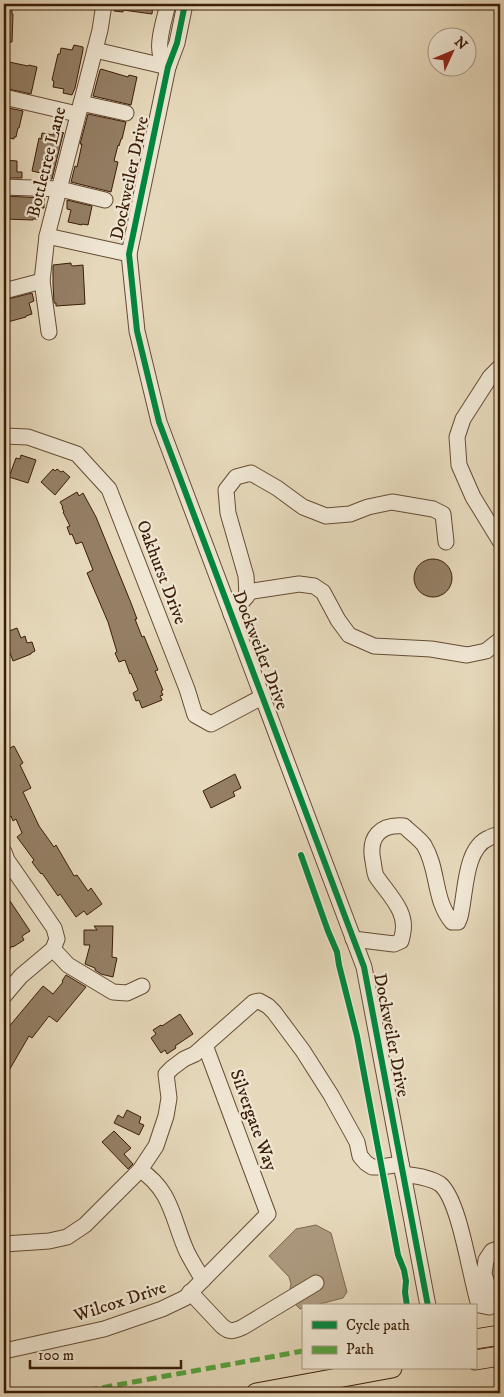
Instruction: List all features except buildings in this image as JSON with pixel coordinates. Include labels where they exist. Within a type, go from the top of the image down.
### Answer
[{"type":"main road","points":[[476,1339],[500,1335]]},
{"type":"main road","points":[[476,1360],[500,1356]]},
{"type":"main road","points":[[256,1393],[381,1370]]},
{"type":"street","name":"Bottletree Lane","points":[[49,332],[42,281],[47,236],[100,30],[104,4]]},
{"type":"street","points":[[168,4],[160,43],[160,56],[168,66]]},
{"type":"street","name":"Dockweiler Drive","points":[[185,4],[177,43],[168,66],[129,254],[137,331],[159,422],[364,967],[428,1304]]},
{"type":"street","points":[[94,50],[168,66]]},
{"type":"street","points":[[4,97],[79,109],[126,113]]},
{"type":"street","points":[[4,187],[60,190],[106,200]]},
{"type":"street","points":[[47,236],[129,254]]},
{"type":"street","points":[[4,291],[42,281]]},
{"type":"street","points":[[500,367],[490,377],[463,419],[457,437],[459,464],[473,497],[500,541]]},
{"type":"street","name":"Oakhurst Drive","points":[[4,436],[28,437],[77,454],[109,489],[188,688],[195,715],[211,724],[262,698]]},
{"type":"street","points":[[231,614],[247,596],[246,576],[228,513],[226,490],[236,477],[251,473],[277,488],[303,507],[326,516],[350,514],[368,507],[392,502],[433,509],[443,514],[446,542]]},
{"type":"street","points":[[246,592],[299,584],[314,586],[323,592],[338,620],[349,635],[374,646],[431,649],[467,655],[486,651],[500,640]]},
{"type":"street","points":[[353,939],[394,944],[401,941],[405,928],[400,912],[386,887],[375,874],[371,852],[374,837],[380,830],[404,826],[423,844],[434,874],[441,904],[445,914],[452,922],[458,922],[460,917],[470,860],[487,838],[500,834]]},
{"type":"street","points":[[4,852],[7,860],[54,928],[57,939],[53,949],[21,976],[4,996]]},
{"type":"street","points":[[53,949],[68,965],[113,992],[127,993],[142,986]]},
{"type":"street","points":[[4,1244],[49,1241],[67,1237],[85,1224],[140,1170],[156,1146],[166,1116],[169,1098],[166,1074],[184,1059],[195,1054],[254,1002],[259,1001],[274,1012],[302,1051],[331,1095],[358,1142],[360,1156],[366,1163],[372,1167],[402,1169],[432,1180],[442,1186],[457,1217],[479,1305],[489,1307],[493,1301],[484,1274],[486,1260],[492,1251],[500,1248]]},
{"type":"street","name":"Silvergate Way","points":[[206,1044],[267,1209]]},
{"type":"street","points":[[140,1170],[154,1181],[166,1196],[187,1252],[203,1280]]},
{"type":"street","name":"Wilcox Drive","points":[[4,1351],[104,1329],[162,1310],[185,1298],[268,1214],[267,1209]]},
{"type":"street","points":[[190,1292],[222,1326],[228,1331],[235,1331],[316,1283]]},
{"type":"shaded area","points":[[316,1225],[331,1233],[347,1292],[343,1298],[320,1304],[302,1304],[302,1308],[300,1309],[296,1305],[289,1293],[291,1284],[289,1277],[269,1256],[296,1229]]},
{"type":"marked path","points":[[73,1393],[302,1351]]},
{"type":"cycle path","points":[[185,4],[177,43],[168,67],[129,254],[137,331],[159,422],[364,967],[428,1304]]},
{"type":"cycle path","points":[[301,855],[337,952],[357,1036],[398,1255],[404,1270],[407,1304]]}]
